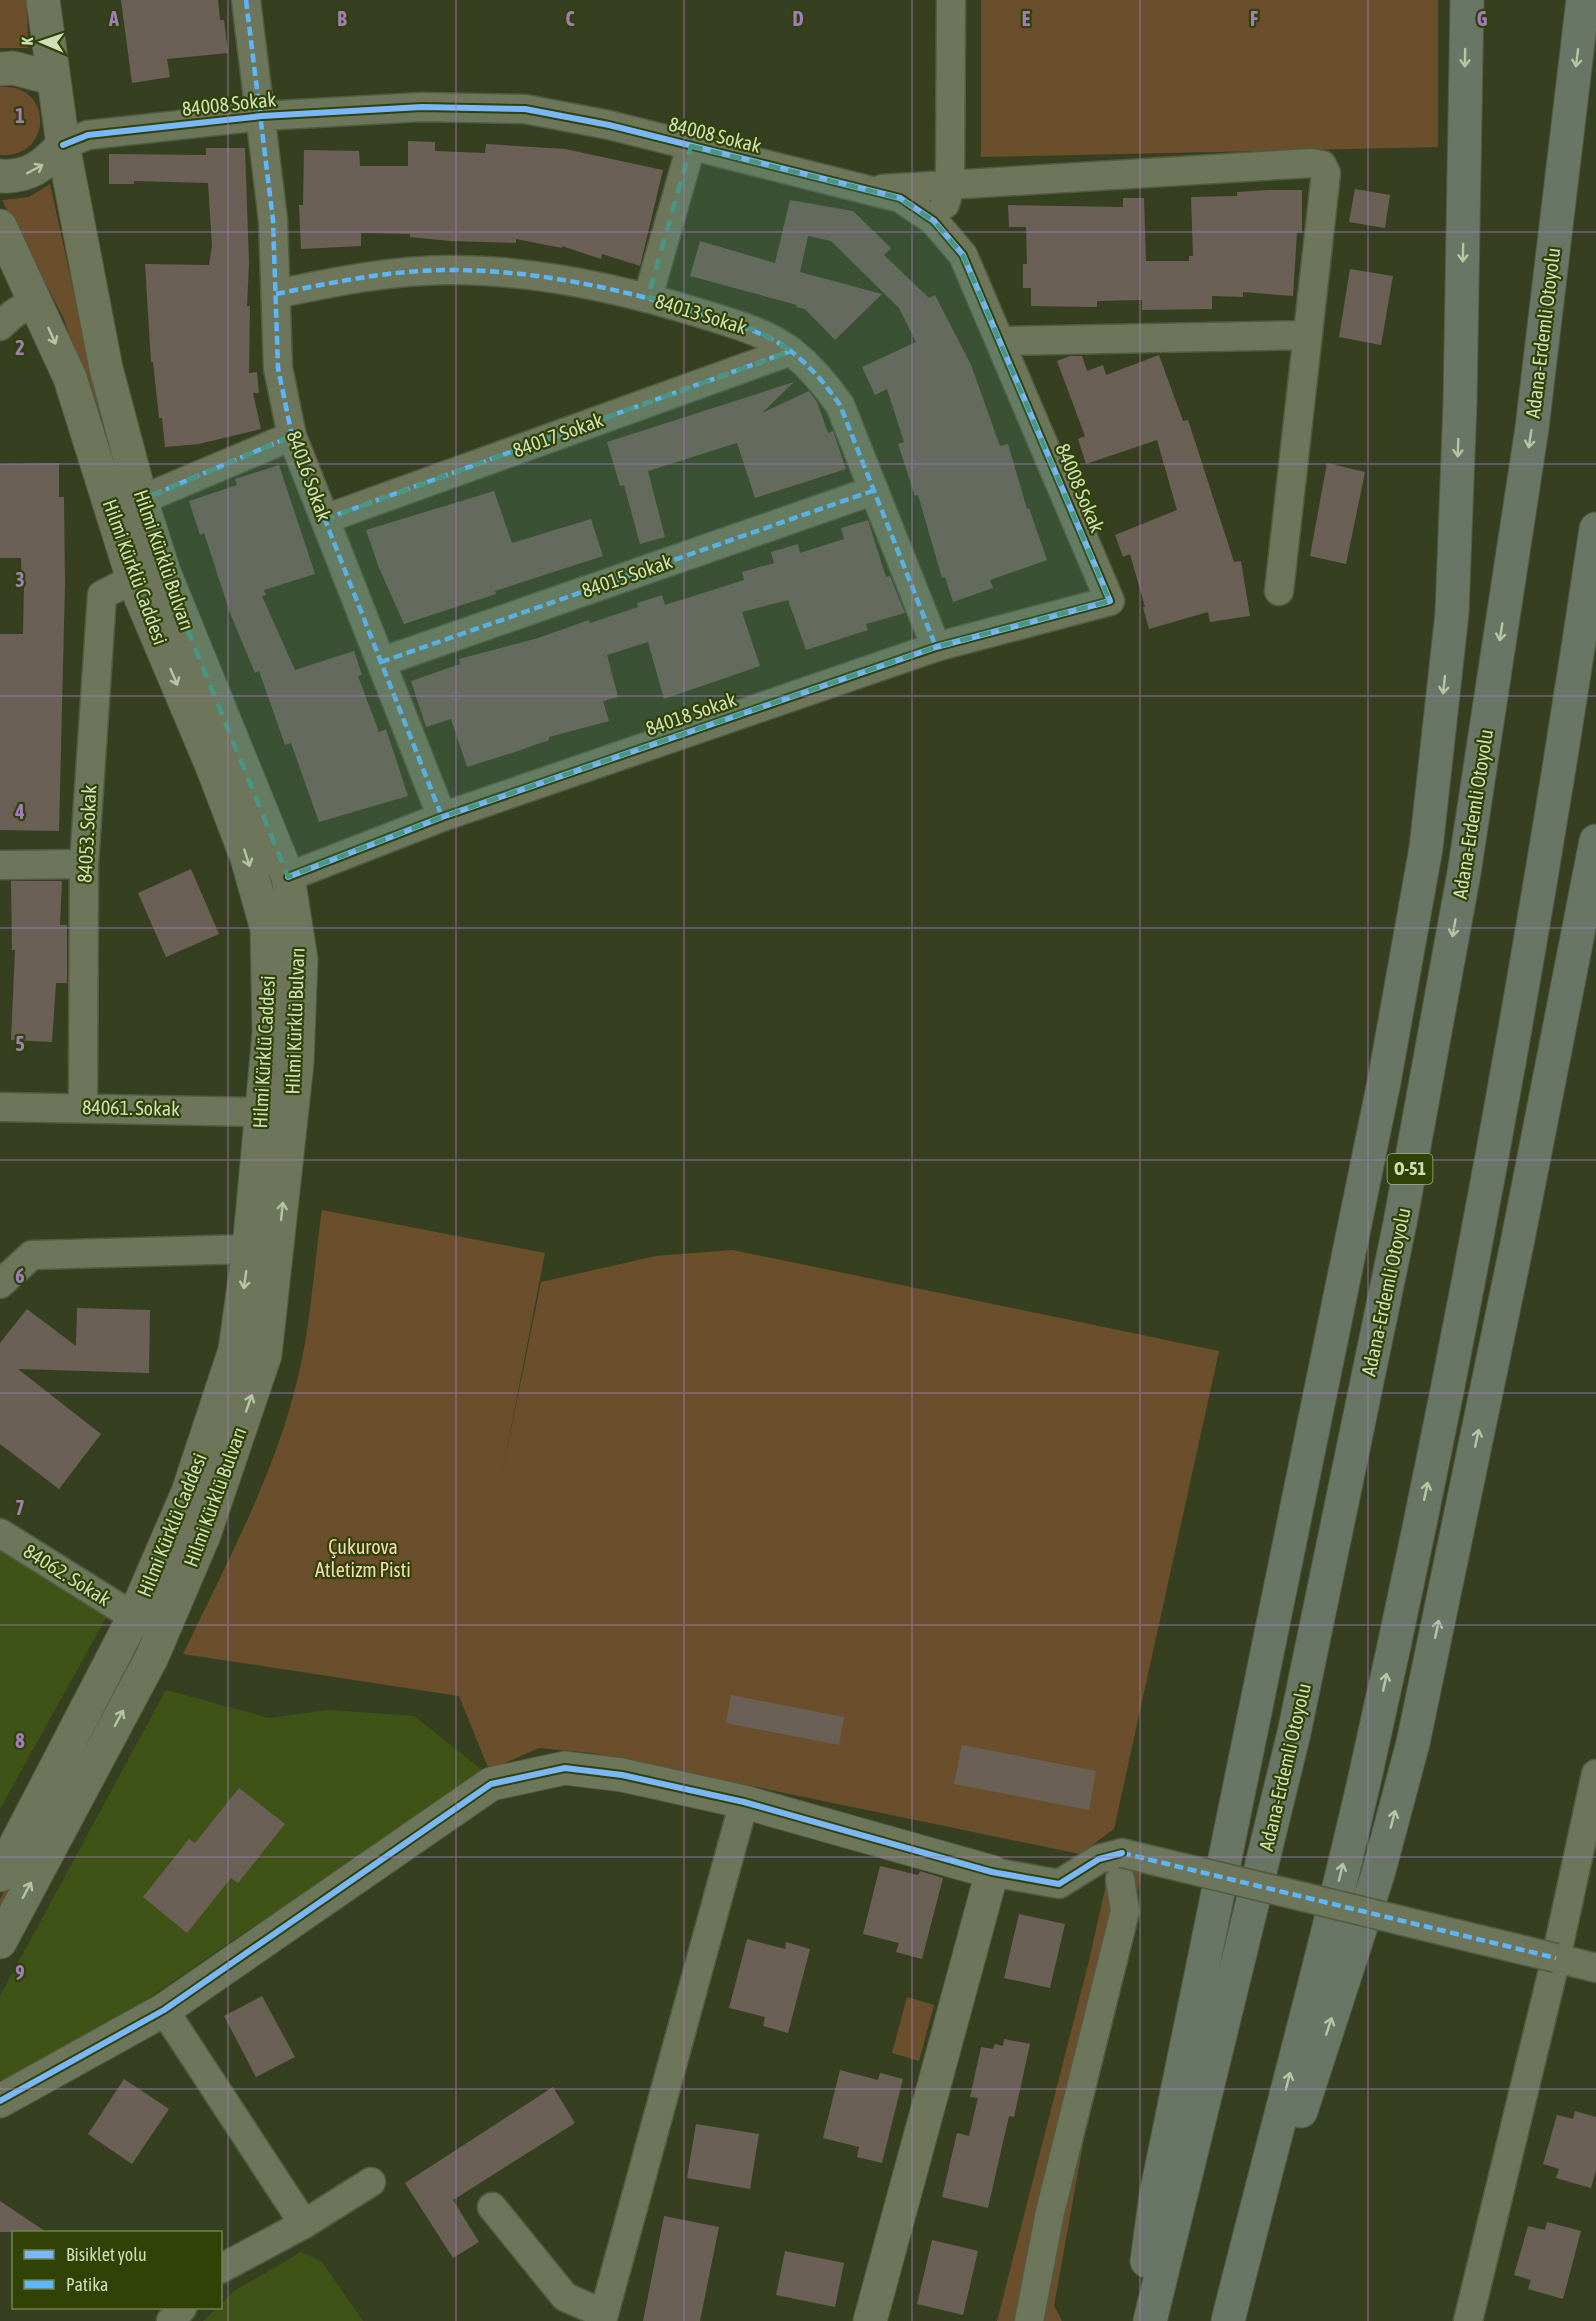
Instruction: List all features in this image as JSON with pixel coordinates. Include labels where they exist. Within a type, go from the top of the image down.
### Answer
[{"type":"highway","points":[[1140,2321],[1156,2196],[1384,1082],[1426,848],[1452,613],[1460,391],[1467,0]]},
{"type":"highway","name":"Adana-Erdemli Otoyolu","points":[[1150,2321],[1294,1733],[1402,1212],[1464,873],[1530,439],[1583,0]]},
{"type":"highway","points":[[1228,2321],[1365,1780],[1461,1324],[1560,772],[1596,529]]},
{"type":"highway","points":[[1233,2321],[1378,1874],[1413,1743],[1517,1244],[1596,841]]},
{"type":"main road","points":[[0,69],[13,68],[52,78],[43,0]]},
{"type":"main road","name":"Hilmi Kürklü Bulvarı","points":[[0,1942],[152,1657],[204,1535],[265,1355],[297,1063],[301,959],[288,877],[164,572],[141,500],[106,368],[52,78]]},
{"type":"main road","points":[[0,176],[16,177],[33,172],[47,162],[63,145]]},
{"type":"main road","name":"Hilmi Kürklü Caddesi","points":[[0,226],[36,299],[70,378],[133,579],[212,766],[247,858],[267,929],[269,1033],[249,1249],[235,1350],[188,1492],[134,1617],[0,1875]]},
{"type":"main road","points":[[0,2101],[164,2010],[491,1784],[565,1768],[621,1775],[744,1802],[992,1872],[870,2321]]},
{"type":"street","name":"84016 Sokak","points":[[246,0],[273,220],[278,368],[292,436],[442,818]]},
{"type":"street","points":[[934,221],[944,209],[950,186],[951,0]]},
{"type":"street","name":"84008 Sokak","points":[[63,145],[88,135],[262,116],[422,106],[525,109],[609,125],[900,198],[934,221],[963,255],[1110,601]]},
{"type":"street","points":[[648,297],[692,146]]},
{"type":"street","points":[[866,190],[1301,164],[1322,165],[1326,173],[1279,591]]},
{"type":"street","name":"84013 Sokak","points":[[276,294],[357,277],[451,270],[537,276],[648,297],[758,331],[791,351],[818,375],[840,405],[872,491],[936,647]]},
{"type":"street","points":[[0,327],[36,299]]},
{"type":"street","points":[[1000,341],[1308,335]]},
{"type":"street","name":"84017 Sokak","points":[[325,519],[791,351]]},
{"type":"street","points":[[141,500],[292,436]]},
{"type":"street","name":"84015 Sokak","points":[[381,662],[872,491]]},
{"type":"street","name":"84053. Sokak","points":[[83,1107],[84,864],[102,595],[133,579]]},
{"type":"street","name":"84018 Sokak","points":[[288,877],[442,818],[936,647],[1110,601]]},
{"type":"street","points":[[0,865],[84,864]]},
{"type":"street","name":"84061. Sokak","points":[[0,1107],[262,1112]]},
{"type":"street","points":[[0,1284],[32,1255],[249,1249]]},
{"type":"street","name":"84062. Sokak","points":[[0,1533],[134,1617]]},
{"type":"street","points":[[1468,2321],[1595,1787]]},
{"type":"street","points":[[492,2207],[565,2297],[603,2318],[744,1802]]},
{"type":"street","points":[[992,1872],[1059,1884],[1099,1859],[1121,1866],[1596,1968]]},
{"type":"street","points":[[1029,2321],[1050,2212],[1125,1911],[1121,1866]]},
{"type":"street","points":[[164,2010],[304,2224]]},
{"type":"street","points":[[222,2268],[304,2224],[371,2182]]},
{"type":"street","points":[[171,2321],[180,2309]]},
{"type":"highlighted area","points":[[691,146],[900,198],[934,221],[963,255],[1110,601],[936,647],[442,817],[288,877],[164,572],[141,500],[292,436],[325,519],[791,351],[758,331],[648,297]]},
{"type":"shaded area","points":[[0,1538],[111,1609],[0,1809]]},
{"type":"shaded area","points":[[166,1690],[269,1718],[328,1710],[414,1716],[486,1773],[224,1946],[52,2065],[9,2081],[0,2080],[0,1996]]},
{"type":"shaded area","points":[[301,2252],[322,2262],[363,2321],[203,2321],[216,2309],[222,2309],[222,2303],[234,2291]]},
{"type":"green space","points":[[0,0],[27,0],[28,48],[0,48]]},
{"type":"green space","points":[[981,0],[1438,0],[1438,147],[981,157]]},
{"type":"green space","points":[[0,87],[18,89],[30,96],[38,108],[40,121],[38,134],[30,146],[17,153],[0,155]]},
{"type":"green space","points":[[50,184],[94,377],[133,520],[164,607],[278,888],[286,932],[290,984],[273,1189],[256,1342],[215,1470],[187,1545],[153,1621],[0,1912],[0,1899],[149,1618],[182,1542],[234,1398],[250,1339],[269,1188],[283,986],[280,932],[272,889],[144,569],[64,319],[2,200],[29,197]]},
{"type":"green space","name":"Çukurova Atletizm Pisti","points":[[322,1210],[545,1253],[501,1479],[541,1282],[656,1256],[733,1250],[1219,1351],[1114,1829],[1080,1854],[592,1753],[539,1748],[489,1770],[459,1696],[183,1654],[263,1484],[288,1413],[306,1336]]},
{"type":"green space","points":[[1145,1858],[1088,2116],[1054,2306],[1062,2321],[997,2321],[1088,1965],[1110,1867]]},
{"type":"green space","points":[[907,1997],[934,2005],[919,2061],[892,2053]]},
{"type":"building","points":[[121,0],[218,0],[220,20],[224,20],[228,53],[167,59],[170,77],[132,83]]},
{"type":"building","points":[[408,141],[435,142],[435,151],[485,153],[486,144],[565,149],[663,170],[640,266],[602,254],[601,259],[562,246],[562,248],[516,239],[516,243],[450,241],[410,237],[410,234],[361,233],[361,246],[301,249],[299,205],[303,205],[304,150],[359,151],[360,166],[408,166]]},
{"type":"building","points":[[206,148],[245,148],[249,263],[247,306],[250,306],[249,373],[257,372],[259,393],[253,393],[261,429],[199,444],[165,447],[162,418],[159,418],[153,362],[151,362],[145,264],[209,265],[212,246],[208,183],[134,181],[134,184],[109,184],[109,154],[206,155]]},
{"type":"building","points":[[1355,189],[1390,195],[1385,228],[1349,222]]},
{"type":"building","points":[[1302,190],[1302,233],[1297,233],[1293,296],[1243,292],[1243,297],[1212,296],[1212,309],[1142,310],[1142,300],[1097,301],[1097,307],[1031,306],[1031,288],[1023,288],[1023,264],[1027,264],[1026,227],[1009,227],[1008,205],[1123,207],[1123,198],[1144,198],[1146,261],[1189,261],[1189,256],[1193,256],[1191,197],[1237,196],[1237,192]]},
{"type":"building","points":[[790,200],[853,211],[891,248],[884,255],[929,298],[935,295],[971,365],[1000,446],[1008,444],[1027,509],[1029,508],[1047,560],[990,580],[993,588],[953,602],[945,577],[942,578],[918,495],[915,496],[898,444],[904,442],[887,389],[875,395],[862,367],[916,342],[899,308],[831,241],[808,236],[800,272],[882,294],[835,340],[805,309],[796,307],[797,305],[690,276],[700,241],[775,263]]},
{"type":"building","points":[[1350,269],[1393,276],[1381,345],[1339,337]]},
{"type":"building","points":[[1159,355],[1183,421],[1188,420],[1234,562],[1241,561],[1250,616],[1210,622],[1208,612],[1149,629],[1130,554],[1123,557],[1115,535],[1177,510],[1157,440],[1086,464],[1078,439],[1085,436],[1057,361],[1070,356],[1082,356],[1087,371],[1103,365],[1106,375]]},
{"type":"building","points":[[794,382],[762,413],[809,391],[817,402],[828,433],[833,431],[846,469],[755,498],[737,443],[648,471],[665,537],[640,544],[624,485],[620,486],[607,442]]},
{"type":"building","points":[[59,463],[59,497],[64,497],[65,583],[59,831],[0,830],[0,634],[23,634],[24,586],[22,586],[21,558],[0,558],[0,464]]},
{"type":"building","points":[[1327,463],[1365,472],[1346,564],[1310,556]]},
{"type":"building","points":[[279,465],[315,574],[264,590],[266,595],[262,596],[295,670],[354,651],[362,675],[358,676],[379,732],[386,729],[408,796],[319,822],[291,743],[285,745],[259,671],[255,673],[230,613],[204,533],[200,535],[189,501],[237,485],[235,479]]},
{"type":"building","points":[[494,491],[512,543],[591,519],[603,556],[495,591],[496,594],[404,624],[379,568],[366,530]]},
{"type":"building","points":[[868,520],[886,577],[890,576],[905,613],[866,624],[868,630],[806,650],[788,600],[742,612],[760,666],[664,699],[648,642],[607,655],[618,697],[603,701],[609,721],[549,737],[549,740],[467,767],[451,719],[426,727],[411,681],[460,664],[459,659],[538,638],[589,620],[590,623],[638,607],[637,603],[662,595],[665,605],[744,580],[742,572],[774,563],[771,552],[798,544],[800,553],[844,539],[841,528]]},
{"type":"building","points":[[191,869],[219,934],[166,957],[138,893]]},
{"type":"building","points":[[11,881],[62,881],[60,925],[67,925],[67,983],[56,983],[52,1042],[11,1040],[15,950],[12,950]]},
{"type":"building","points":[[77,1308],[150,1310],[149,1373],[18,1369],[101,1434],[59,1489],[0,1444],[0,1343],[27,1309],[76,1346]]},
{"type":"building","points":[[731,1695],[844,1717],[839,1745],[726,1723]]},
{"type":"building","points":[[962,1745],[1096,1771],[1089,1810],[954,1784]]},
{"type":"building","points":[[239,1788],[285,1824],[238,1883],[231,1878],[187,1933],[143,1897],[189,1839],[195,1843]]},
{"type":"building","points":[[880,1866],[918,1875],[920,1871],[943,1878],[922,1959],[896,1952],[899,1943],[863,1934]]},
{"type":"building","points":[[1019,1914],[1065,1924],[1050,1988],[1004,1978]]},
{"type":"building","points":[[747,1939],[785,1949],[786,1942],[810,1949],[788,2033],[763,2026],[765,2017],[729,2008]]},
{"type":"building","points":[[262,1996],[295,2057],[256,2077],[224,2016]]},
{"type":"building","points":[[1004,2039],[1030,2044],[1014,2117],[1009,2116],[988,2208],[942,2197],[957,2133],[969,2136],[978,2098],[970,2097],[981,2047],[993,2049],[995,2044],[1003,2046]]},
{"type":"building","points":[[840,2070],[878,2080],[880,2073],[903,2079],[882,2163],[857,2157],[859,2147],[823,2138]]},
{"type":"building","points":[[124,2079],[169,2109],[132,2164],[88,2134]]},
{"type":"building","points":[[553,2087],[575,2123],[453,2200],[479,2242],[453,2258],[405,2183]]},
{"type":"building","points":[[1575,2111],[1596,2117],[1596,2170],[1591,2188],[1556,2178],[1559,2169],[1543,2164],[1557,2115],[1573,2119]]},
{"type":"building","points":[[696,2124],[759,2134],[750,2189],[687,2178]]},
{"type":"building","points":[[0,2201],[45,2231],[12,2231],[0,2232]]},
{"type":"building","points":[[664,2216],[719,2227],[700,2321],[643,2321]]},
{"type":"building","points":[[1547,2222],[1581,2231],[1563,2299],[1528,2289],[1531,2280],[1514,2275],[1528,2226],[1545,2230]]},
{"type":"building","points":[[932,2240],[978,2251],[963,2315],[917,2304]]},
{"type":"building","points":[[785,2251],[844,2263],[835,2307],[776,2295]]},
{"type":"marked path","points":[[246,0],[273,220],[278,368],[292,436],[442,817]]},
{"type":"marked path","points":[[276,294],[385,274],[451,270],[484,271],[549,278],[614,290],[731,323],[773,340],[806,364],[840,405],[936,647]]},
{"type":"marked path","points":[[325,519],[791,351]]},
{"type":"marked path","points":[[141,500],[292,436]]},
{"type":"marked path","points":[[381,662],[872,491]]},
{"type":"marked path","points":[[1122,1853],[1556,1958]]},
{"type":"cycle path","points":[[63,145],[88,135],[262,116],[422,107],[525,109],[609,125],[900,198],[934,221],[963,255],[1110,601],[936,647],[442,817],[288,877]]},
{"type":"cycle path","points":[[0,2101],[164,2010],[491,1784],[565,1768],[622,1775],[744,1802],[992,1872],[1059,1884],[1099,1859],[1122,1853]]}]
